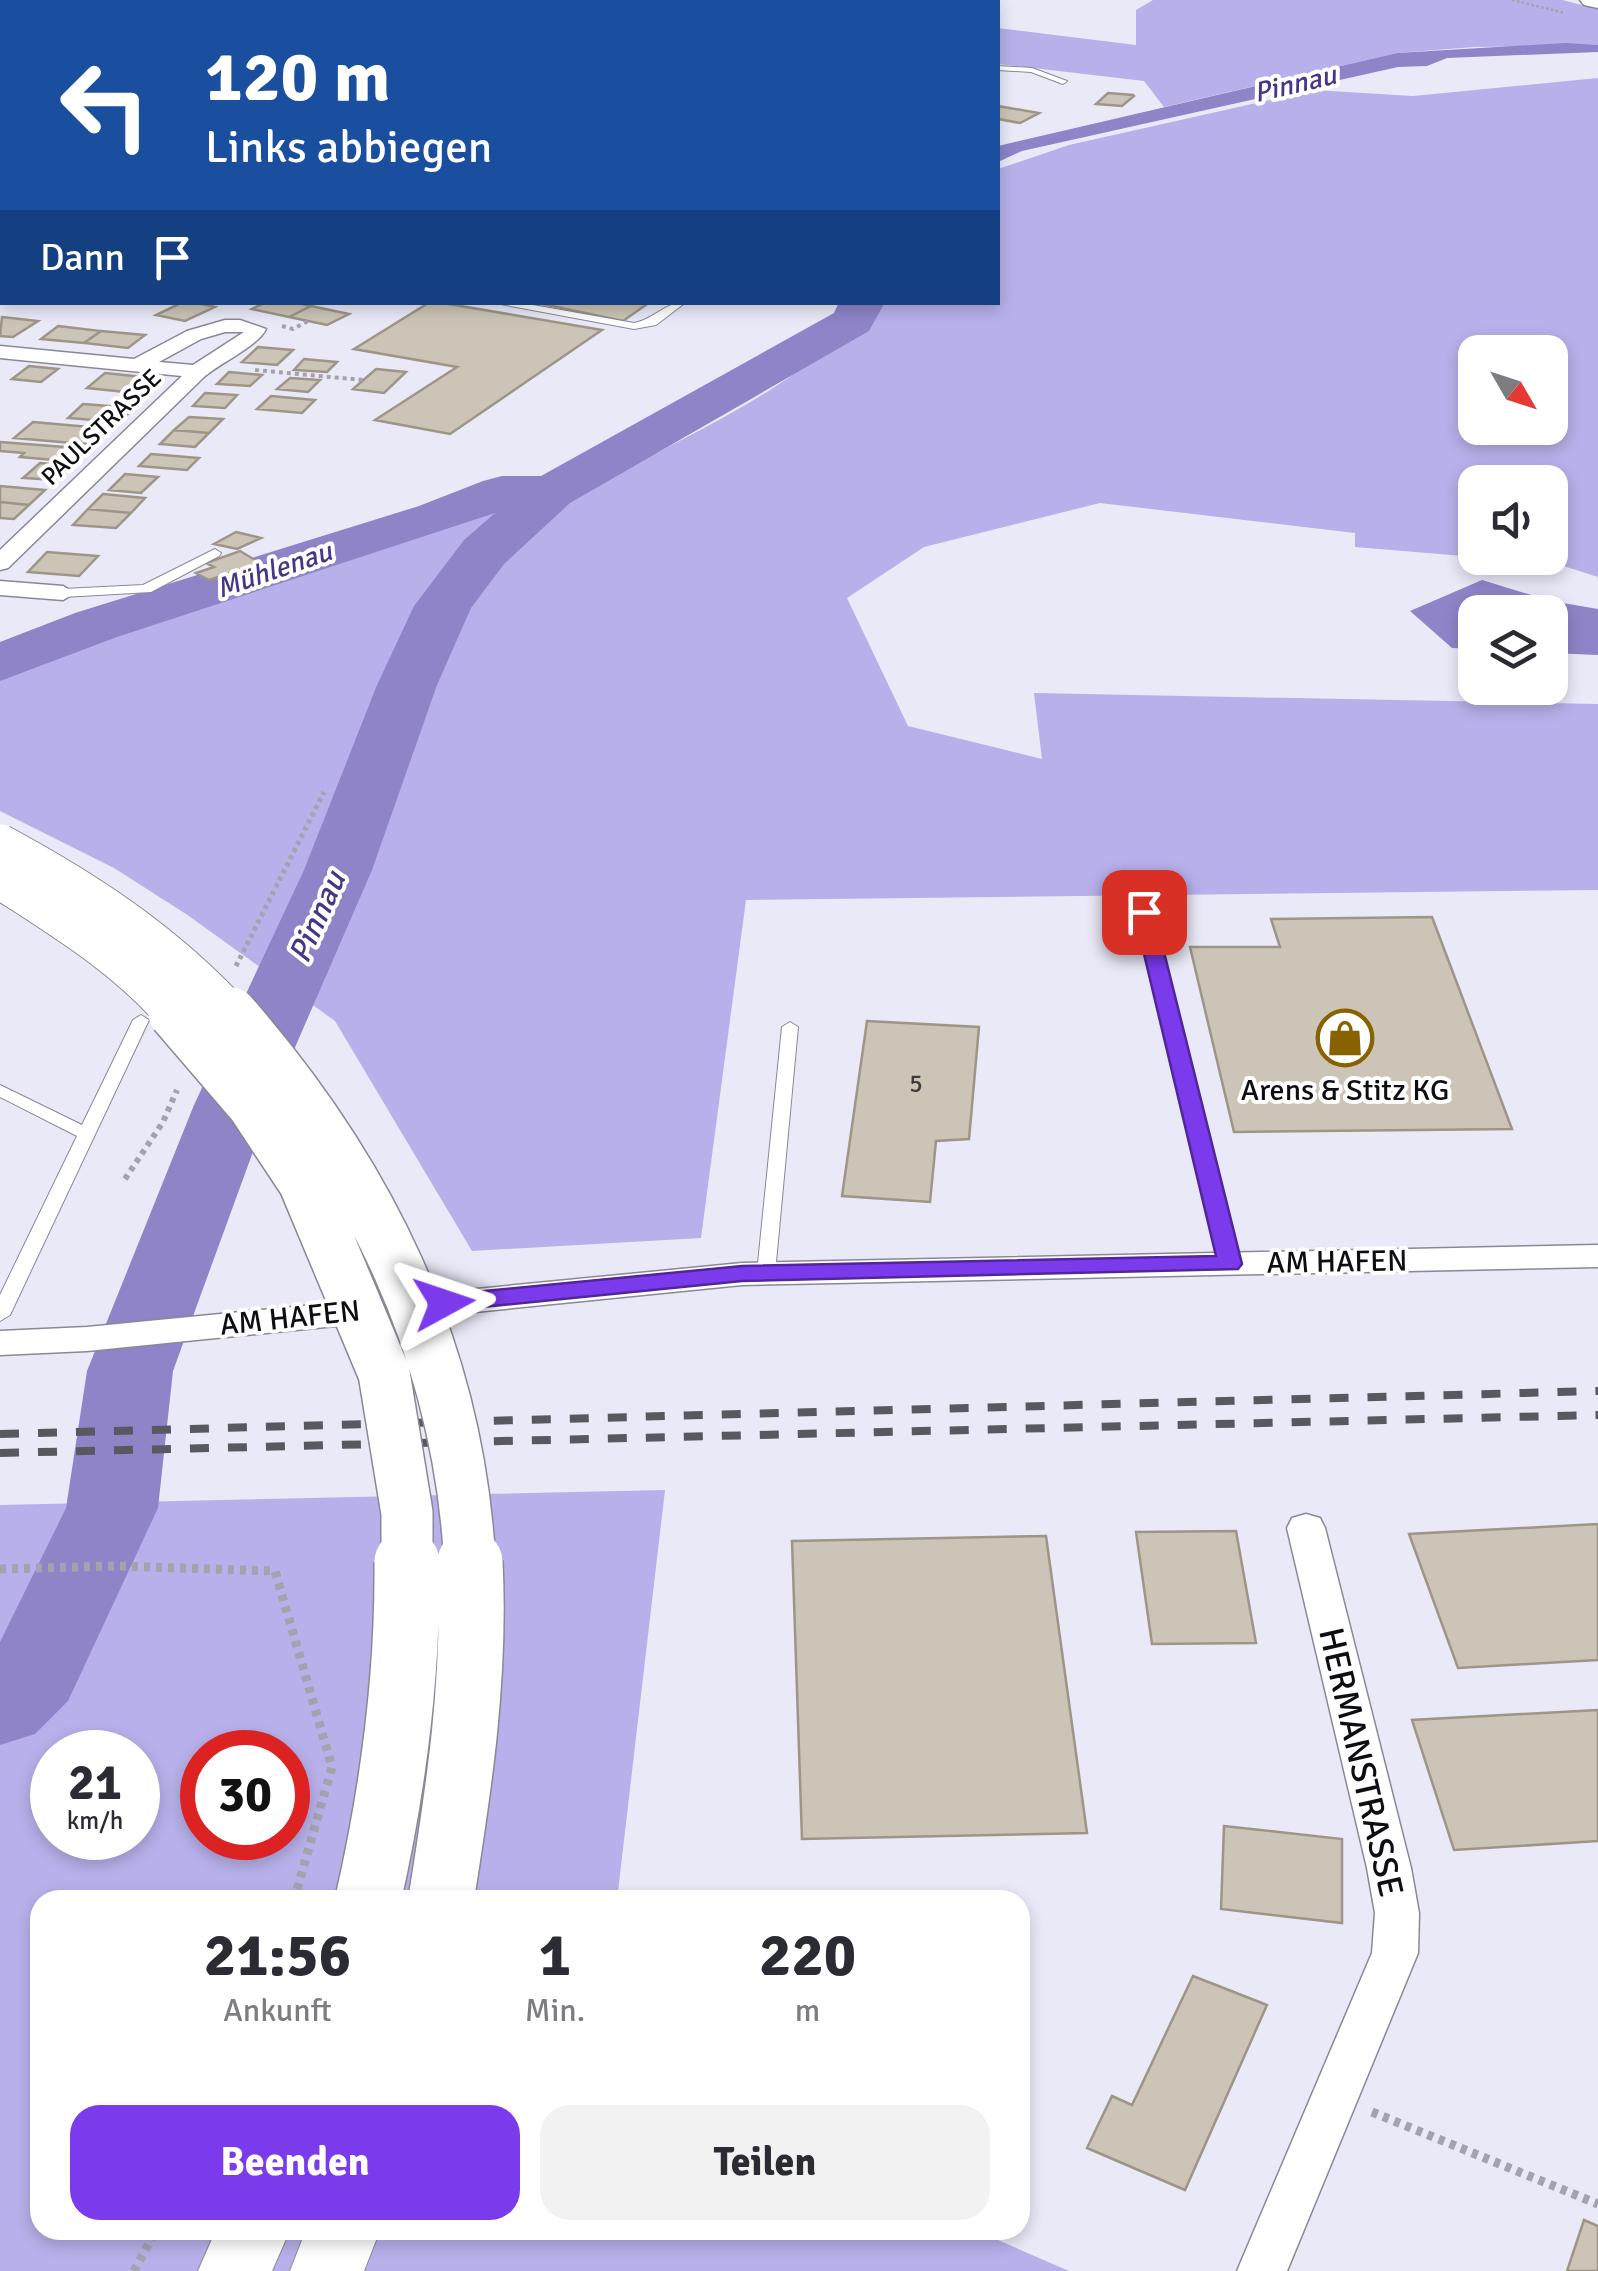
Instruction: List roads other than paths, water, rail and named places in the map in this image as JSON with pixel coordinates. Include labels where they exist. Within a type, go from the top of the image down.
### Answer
[{"type":"main road","points":[[0,844],[62,877],[132,924],[234,1015],[289,1081],[340,1154],[401,1264],[447,1395],[467,1518],[472,1609],[465,1745],[443,1890]]},
{"type":"main road","points":[[0,880],[90,937],[151,986],[253,1105],[304,1182],[384,1374],[406,1513],[408,1637],[385,1820],[370,1890]]},
{"type":"main road","points":[[235,2271],[248,2240]]},
{"type":"main road","points":[[326,2271],[339,2240]]},
{"type":"street","name":"PAULSTRASSE","points":[[0,563],[202,368],[256,329],[233,324],[214,326],[138,366]]},
{"type":"street","name":"PAULSTRASSE","points":[[0,352],[138,366],[202,368]]},
{"type":"street","points":[[0,588],[63,593]]},
{"type":"street","name":"AM HAFEN","points":[[0,1344],[87,1339],[766,1273],[1598,1256]]},
{"type":"street","name":"HERMANSTRASSE","points":[[1262,2271],[1394,1954],[1396,1913],[1389,1868],[1306,1528]]},
{"type":"lane","points":[[1000,68],[1032,70],[1062,81]]},
{"type":"lane","points":[[514,305],[643,326],[676,305]]},
{"type":"lane","points":[[63,593],[146,588],[216,553]]},
{"type":"lane","points":[[1144,912],[1230,1264]]},
{"type":"lane","points":[[0,1315],[141,1020]]},
{"type":"lane","points":[[766,1273],[790,1026]]},
{"type":"lane","points":[[0,1090],[87,1134]]},
{"type":"water","points":[[1566,43],[1598,45],[1598,52],[1447,58],[1427,66],[1398,67],[1022,151],[1000,161],[1000,146],[1397,53]]},
{"type":"water","points":[[1482,580],[1531,595],[1458,595],[1458,648],[1452,648],[1410,611]]},
{"type":"water","points":[[1568,604],[1598,609],[1598,655],[1568,654]]},
{"type":"waterway","name":"Pinnau","points":[[0,1708],[33,1675],[112,1508],[130,1371],[232,1105],[338,870],[407,685],[443,606],[484,552],[551,492],[853,321],[861,305]]},
{"type":"waterway","name":"Mühlenau","points":[[0,663],[96,625],[438,517],[502,492],[550,492]]},
{"type":"railway","points":[[0,1434],[1598,1391]]},
{"type":"railway","points":[[0,1453],[1598,1415]]},
{"type":"place","name":"Arens & Stitz KG","points":[[1345,1038]]}]
